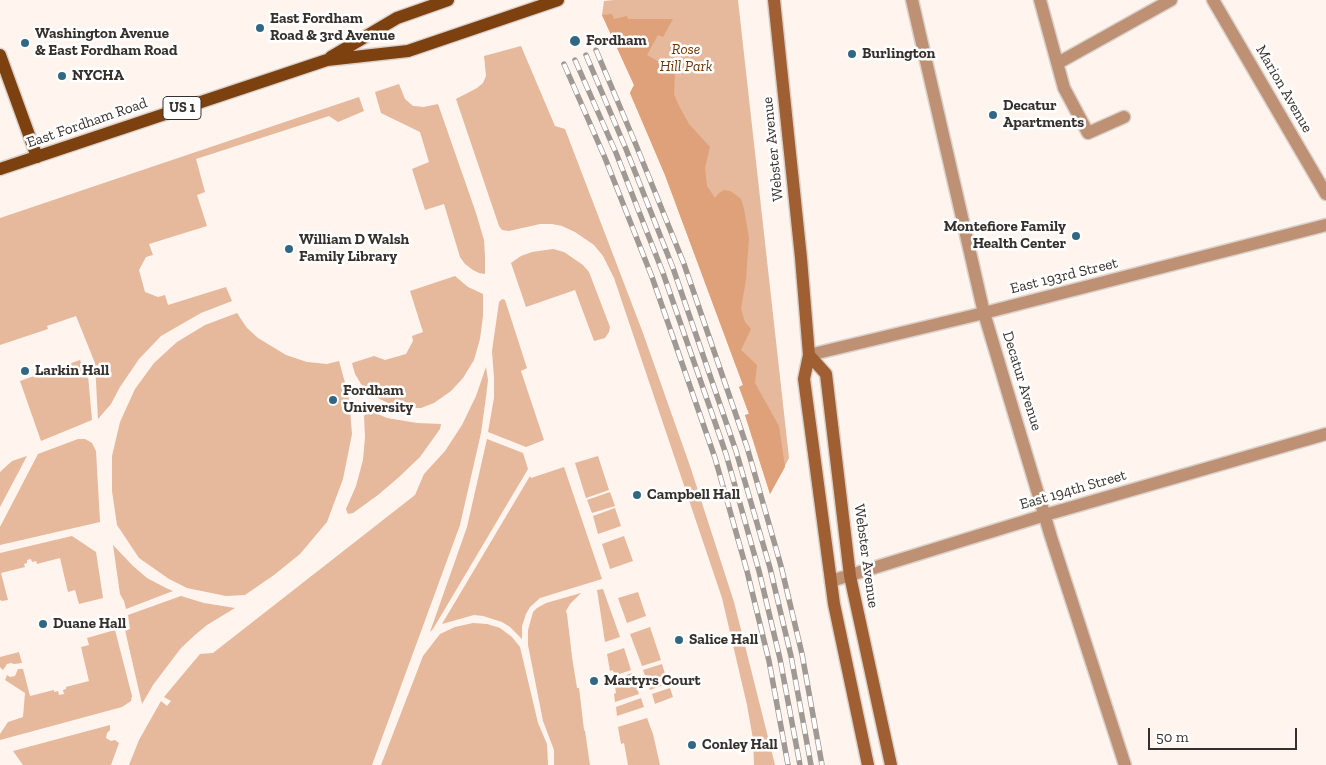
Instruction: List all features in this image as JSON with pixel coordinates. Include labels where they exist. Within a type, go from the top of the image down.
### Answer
[{"type":"main road","name":"East Fordham Road","points":[[327,60],[396,18],[448,0]]},
{"type":"main road","name":"East Fordham Road","points":[[0,169],[327,60],[408,51],[558,0]]},
{"type":"main road","name":"Webster Avenue","points":[[774,0],[801,258],[809,355],[804,379],[838,628],[868,765]]},
{"type":"main road","points":[[0,55],[36,157]]},
{"type":"main road","name":"Webster Avenue","points":[[809,355],[826,374],[850,576],[891,765]]},
{"type":"street","name":"Decatur Avenue","points":[[912,0],[984,313],[1124,765]]},
{"type":"street","points":[[1040,0],[1064,88],[1088,132],[1124,117]]},
{"type":"street","points":[[1058,63],[1171,0]]},
{"type":"street","name":"Marion Avenue","points":[[1213,0],[1326,194]]},
{"type":"street","name":"East 193rd Street","points":[[809,355],[984,313],[1326,225]]},
{"type":"street","name":"East 194th Street","points":[[831,582],[1045,515],[1326,434]]},
{"type":"green space","name":"Rose Hill Park","points":[[738,0],[789,458],[770,494],[745,415],[749,414],[739,387],[743,385],[665,175],[630,93],[634,85],[602,15],[604,1]]},
{"type":"green space","points":[[521,46],[555,126],[565,129],[643,333],[690,466],[734,602],[775,765],[754,765],[753,739],[747,705],[722,598],[614,278],[603,256],[594,245],[562,226],[540,224],[509,231],[502,230],[499,226],[456,99],[483,83],[486,76],[484,56]]},
{"type":"green space","points":[[399,84],[405,99],[413,106],[424,107],[438,104],[484,240],[485,274],[473,270],[460,257],[444,204],[425,210],[412,169],[429,162],[420,132],[381,113],[375,92]]},
{"type":"green space","points":[[359,97],[364,111],[338,122],[329,116],[196,159],[205,192],[197,195],[207,226],[149,244],[153,255],[146,257],[139,270],[145,292],[158,297],[165,295],[168,305],[226,287],[232,301],[201,313],[161,336],[139,359],[111,404],[98,419],[95,363],[76,316],[47,326],[48,329],[0,345],[0,218]]},
{"type":"green space","points":[[553,249],[564,252],[583,265],[589,272],[610,327],[605,338],[594,341],[575,290],[526,307],[511,263],[521,256],[532,252]]},
{"type":"green space","points":[[455,276],[468,287],[483,294],[480,339],[474,360],[463,378],[451,391],[434,403],[421,408],[392,405],[370,394],[355,374],[352,363],[374,356],[385,360],[406,354],[413,341],[412,336],[423,332],[410,291]]},
{"type":"green space","points":[[502,299],[505,300],[527,368],[521,371],[544,440],[526,447],[488,432],[494,398],[492,351],[499,302]]},
{"type":"green space","points":[[237,313],[247,328],[258,338],[286,355],[307,362],[327,364],[339,361],[349,397],[352,434],[343,479],[327,522],[300,554],[274,575],[245,595],[226,596],[187,588],[169,579],[139,558],[117,525],[112,491],[112,456],[120,422],[135,389],[154,363],[177,342],[205,325]]},
{"type":"green space","points":[[80,360],[82,365],[87,364],[92,420],[41,441],[20,381]]},
{"type":"green space","points":[[486,367],[488,380],[481,433],[460,525],[372,765],[129,765],[139,740],[161,701],[167,706],[171,701],[164,697],[200,654],[213,653],[415,495],[424,474],[445,451],[462,425],[476,396]]},
{"type":"green space","points":[[367,411],[387,418],[417,423],[441,424],[440,429],[420,457],[378,495],[353,513],[348,514],[346,509],[356,486],[363,460],[364,416]]},
{"type":"green space","points":[[78,439],[85,439],[92,443],[96,451],[100,522],[0,545],[0,527],[38,454]]},
{"type":"green space","points":[[487,439],[523,453],[528,469],[430,632],[467,527]]},
{"type":"green space","points":[[27,456],[0,507],[0,472],[12,461]]},
{"type":"green space","points":[[598,456],[609,490],[586,498],[575,463]]},
{"type":"green space","points":[[564,467],[602,579],[540,598],[530,607],[526,614],[522,626],[522,639],[502,622],[483,616],[474,615],[442,624],[530,476],[531,478]]},
{"type":"green space","points":[[610,492],[615,506],[592,513],[587,500]]},
{"type":"green space","points":[[615,508],[621,526],[598,534],[593,516]]},
{"type":"green space","points":[[72,536],[96,552],[103,598],[79,604],[75,590],[68,592],[60,558],[37,564],[36,561],[32,562],[31,559],[27,560],[27,563],[24,564],[25,567],[1,573],[8,600],[0,600],[0,553]]},
{"type":"green space","points":[[624,536],[633,561],[610,569],[602,544]]},
{"type":"green space","points":[[113,545],[147,578],[173,591],[126,609],[120,594]]},
{"type":"green space","points":[[603,589],[620,637],[605,642],[597,590]]},
{"type":"green space","points":[[638,592],[646,616],[627,623],[618,598]]},
{"type":"green space","points":[[581,593],[566,611],[590,765],[554,765],[554,750],[543,721],[528,645],[528,630],[533,612],[537,608],[546,603]]},
{"type":"green space","points":[[181,596],[204,603],[235,608],[207,625],[181,648],[153,685],[142,704],[125,630],[130,629],[128,615]]},
{"type":"green space","points":[[473,623],[487,624],[500,628],[512,637],[520,647],[538,723],[547,744],[548,765],[381,765],[423,656],[440,634],[455,627]]},
{"type":"green space","points":[[650,627],[661,660],[642,666],[630,634]]},
{"type":"green space","points":[[115,630],[132,696],[131,701],[122,707],[0,740],[0,734],[8,722],[23,717],[25,693],[5,680],[7,675],[10,677],[15,676],[18,669],[23,669],[30,696],[54,690],[54,692],[58,691],[59,695],[64,694],[63,690],[66,687],[89,681],[81,647],[89,645],[87,638]]},
{"type":"green space","points":[[624,648],[631,670],[614,676],[613,670],[610,671],[607,654]]},
{"type":"green space","points":[[19,652],[22,663],[7,664],[3,670],[0,667],[0,657]]},
{"type":"green space","points":[[662,664],[668,683],[650,690],[643,670]]},
{"type":"green space","points":[[632,673],[639,694],[615,702],[614,680]]},
{"type":"green space","points":[[670,688],[673,697],[655,704],[652,694]]},
{"type":"green space","points":[[641,698],[644,707],[617,716],[616,707]]},
{"type":"green space","points":[[647,718],[653,734],[660,765],[628,765],[624,743],[621,744],[618,727]]},
{"type":"green space","points":[[110,725],[106,738],[119,743],[111,765],[23,765],[13,751]]},
{"type":"shaded area","points":[[612,14],[614,19],[627,16],[628,19],[673,19],[663,37],[658,35],[647,55],[675,71],[674,94],[678,104],[689,124],[710,147],[705,168],[707,186],[715,198],[724,190],[730,191],[741,199],[749,238],[746,279],[741,309],[745,322],[751,329],[741,350],[757,365],[755,383],[779,426],[785,467],[770,494],[745,415],[749,414],[739,387],[743,385],[665,175],[630,93],[634,85],[602,15]]},
{"type":"railway","points":[[596,50],[684,264],[747,447],[781,566],[802,654],[822,765]]},
{"type":"railway","points":[[586,55],[673,268],[736,451],[770,568],[791,656],[811,765]]},
{"type":"railway","points":[[575,60],[616,153],[663,273],[726,454],[759,571],[780,659],[800,765]]},
{"type":"railway","points":[[564,64],[605,158],[652,277],[715,458],[747,571],[769,661],[788,765]]},
{"type":"place","name":"East Fordham Road & 3rd Avenue","points":[[260,28]]},
{"type":"place","name":"Fordham","points":[[575,41]]},
{"type":"place","name":"Washington Avenue & East Fordham Road","points":[[25,43]]},
{"type":"place","name":"Burlington","points":[[852,54]]},
{"type":"place","name":"NYCHA","points":[[62,76]]},
{"type":"place","name":"Decatur Apartments","points":[[993,115]]},
{"type":"place","name":"Montefiore Family Health Center","points":[[1076,236]]},
{"type":"place","name":"William D Walsh Family Library","points":[[289,249]]},
{"type":"place","name":"Larkin Hall","points":[[25,371]]},
{"type":"place","name":"Fordham University","points":[[333,400]]},
{"type":"place","name":"Campbell Hall","points":[[637,495]]},
{"type":"place","name":"Duane Hall","points":[[43,624]]},
{"type":"place","name":"Salice Hall","points":[[679,640]]},
{"type":"place","name":"Martyrs Court","points":[[594,681]]},
{"type":"place","name":"Conley Hall","points":[[692,745]]}]
